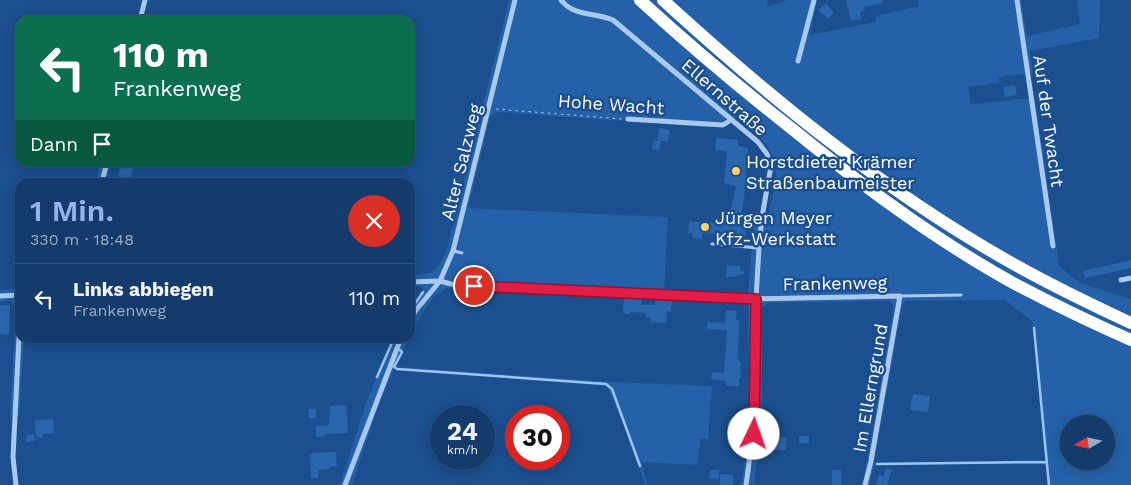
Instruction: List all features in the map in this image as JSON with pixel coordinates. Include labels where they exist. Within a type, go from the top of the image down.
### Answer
[{"type":"highway","points":[[640,0],[720,72],[846,172],[948,244],[1014,283],[1088,321],[1131,340]]},
{"type":"highway","points":[[663,0],[800,117],[879,177],[954,228],[1009,262],[1075,297],[1131,323]]},
{"type":"street","points":[[141,15],[145,0]]},
{"type":"street","name":"Alter Salzweg","points":[[415,312],[440,281],[453,251],[516,0]]},
{"type":"street","name":"Ellernstraße","points":[[561,0],[575,12],[602,15],[613,20],[758,142],[767,154],[771,166],[762,217],[759,248],[756,299],[755,419],[746,485]]},
{"type":"street","points":[[798,61],[814,0]]},
{"type":"street","name":"Auf der Twacht","points":[[1017,0],[1053,246]]},
{"type":"street","name":"Hohe Wacht","points":[[628,119],[723,125],[731,120]]},
{"type":"street","points":[[1122,280],[1131,278]]},
{"type":"street","name":"Frankenweg","points":[[415,282],[440,281],[455,285],[756,299],[900,296]]},
{"type":"street","points":[[0,296],[15,296]]},
{"type":"street","name":"Im Ellerngrund","points":[[865,485],[871,461],[900,296]]},
{"type":"street","points":[[16,485],[13,457],[19,343]]},
{"type":"street","points":[[345,485],[399,343]]},
{"type":"lane","points":[[712,244],[759,248]]},
{"type":"lane","points":[[453,251],[462,252]]},
{"type":"lane","name":"Frankenweg","points":[[900,296],[961,295]]},
{"type":"path","name":"Hohe Wacht","points":[[488,108],[628,119]]},
{"type":"shaded area","points":[[509,0],[768,0],[767,7],[787,0],[817,0],[810,35],[875,22],[876,16],[919,6],[918,0],[1021,0],[1027,36],[1080,24],[1077,0],[1100,0],[1099,38],[1030,51],[1032,73],[999,77],[999,83],[968,87],[971,104],[1035,98],[1059,266],[1080,283],[1131,299],[1131,485],[1047,485],[1046,466],[1041,463],[874,465],[869,485],[862,485],[894,306],[890,301],[767,303],[762,308],[762,418],[754,485],[741,485],[745,463],[748,420],[748,299],[750,266],[755,222],[766,223],[775,186],[776,167],[774,158],[767,145],[735,118],[705,127],[497,112],[490,117],[468,208],[668,217],[664,291],[607,288],[606,296],[447,288],[430,302],[415,326],[415,303],[424,291],[421,286],[415,286],[415,275],[430,273],[437,268],[447,249]],"holes":[[[1005,300],[1032,321],[1045,460],[874,463],[902,306],[906,301]]]},
{"type":"shaded area","points":[[99,167],[110,167],[107,178],[97,178]]},
{"type":"shaded area","points":[[15,289],[15,306],[11,301],[0,302],[0,290]]},
{"type":"shaded area","points":[[15,325],[15,343],[24,343],[19,416],[10,416]]},
{"type":"shaded area","points":[[392,343],[407,343],[396,365],[397,367],[611,382],[712,386],[708,439],[701,438],[697,465],[641,462],[648,485],[645,485],[630,440],[606,386],[394,369],[378,406],[352,485],[340,485],[367,400]]},
{"type":"building","points":[[846,0],[883,0],[883,3],[864,7],[865,11],[860,12],[861,19],[851,21]]},
{"type":"building","points":[[826,3],[834,13],[828,19],[818,10]]},
{"type":"building","points":[[1015,85],[1017,95],[1005,97],[1003,87]]},
{"type":"building","points":[[659,128],[670,130],[668,142],[657,140]]},
{"type":"building","name":"Horstdieter Krämer Straßenbaumeister","points":[[716,138],[738,140],[738,146],[748,148],[744,200],[741,214],[730,212],[736,186],[724,183],[727,151],[715,150]]},
{"type":"building","points":[[654,140],[661,141],[659,150],[652,149]]},
{"type":"building","points":[[121,167],[134,167],[130,178],[118,176]]},
{"type":"building","points":[[689,221],[746,226],[745,239],[739,239],[739,241],[720,241],[720,234],[702,233],[702,239],[692,238],[693,233],[688,233]]},
{"type":"building","points":[[1131,260],[1131,268],[1085,278],[1083,271]]},
{"type":"building","points":[[727,265],[741,266],[740,270],[745,273],[734,277],[726,277]]},
{"type":"building","points":[[624,298],[642,300],[641,305],[655,305],[655,300],[672,301],[671,312],[667,311],[666,323],[651,322],[651,318],[645,317],[646,313],[623,313]]},
{"type":"building","points":[[0,305],[10,305],[9,335],[0,334]]},
{"type":"building","points":[[726,310],[737,311],[736,320],[739,321],[738,361],[741,361],[740,375],[742,377],[739,379],[739,386],[726,386],[726,381],[711,379],[712,372],[724,373],[727,330],[707,329],[707,322],[725,323]]},
{"type":"building","points":[[913,394],[930,396],[928,412],[910,410]]},
{"type":"building","points":[[346,405],[348,433],[325,434],[325,436],[316,437],[316,426],[329,425],[330,406]]},
{"type":"building","points":[[309,409],[316,409],[316,418],[309,418]]},
{"type":"building","points":[[53,419],[54,433],[43,434],[43,437],[36,437],[35,420]]},
{"type":"building","points":[[728,420],[743,421],[742,434],[727,434]]},
{"type":"building","points":[[34,434],[35,441],[27,442],[26,435]]},
{"type":"building","points":[[799,436],[809,436],[809,443],[799,443]]},
{"type":"building","points":[[786,437],[786,450],[767,450],[766,438]]},
{"type":"building","points":[[336,452],[337,466],[318,470],[318,478],[311,478],[310,453]]},
{"type":"building","points":[[885,469],[892,470],[887,485],[876,485],[879,475],[884,476]]},
{"type":"building","points":[[710,470],[719,470],[719,479],[709,478]]},
{"type":"building","points":[[832,470],[841,470],[841,485],[832,485]]},
{"type":"building","points":[[720,474],[733,475],[733,485],[720,485]]},
{"type":"waterway","points":[[415,304],[423,292]]},
{"type":"waterway","points":[[1034,328],[1049,485]]},
{"type":"waterway","points":[[377,377],[392,343]]},
{"type":"waterway","points":[[400,350],[402,352],[394,367],[397,369],[606,384],[612,389],[640,466]]},
{"type":"waterway","points":[[877,464],[1046,462]]},
{"type":"place","name":"Horstdieter Krämer Straßenbaumeister","points":[[736,171]]},
{"type":"place","name":"Jürgen Meyer Kfz-Werkstatt","points":[[705,227]]},
{"type":"route","points":[[474,286],[756,299],[754,434]]}]
